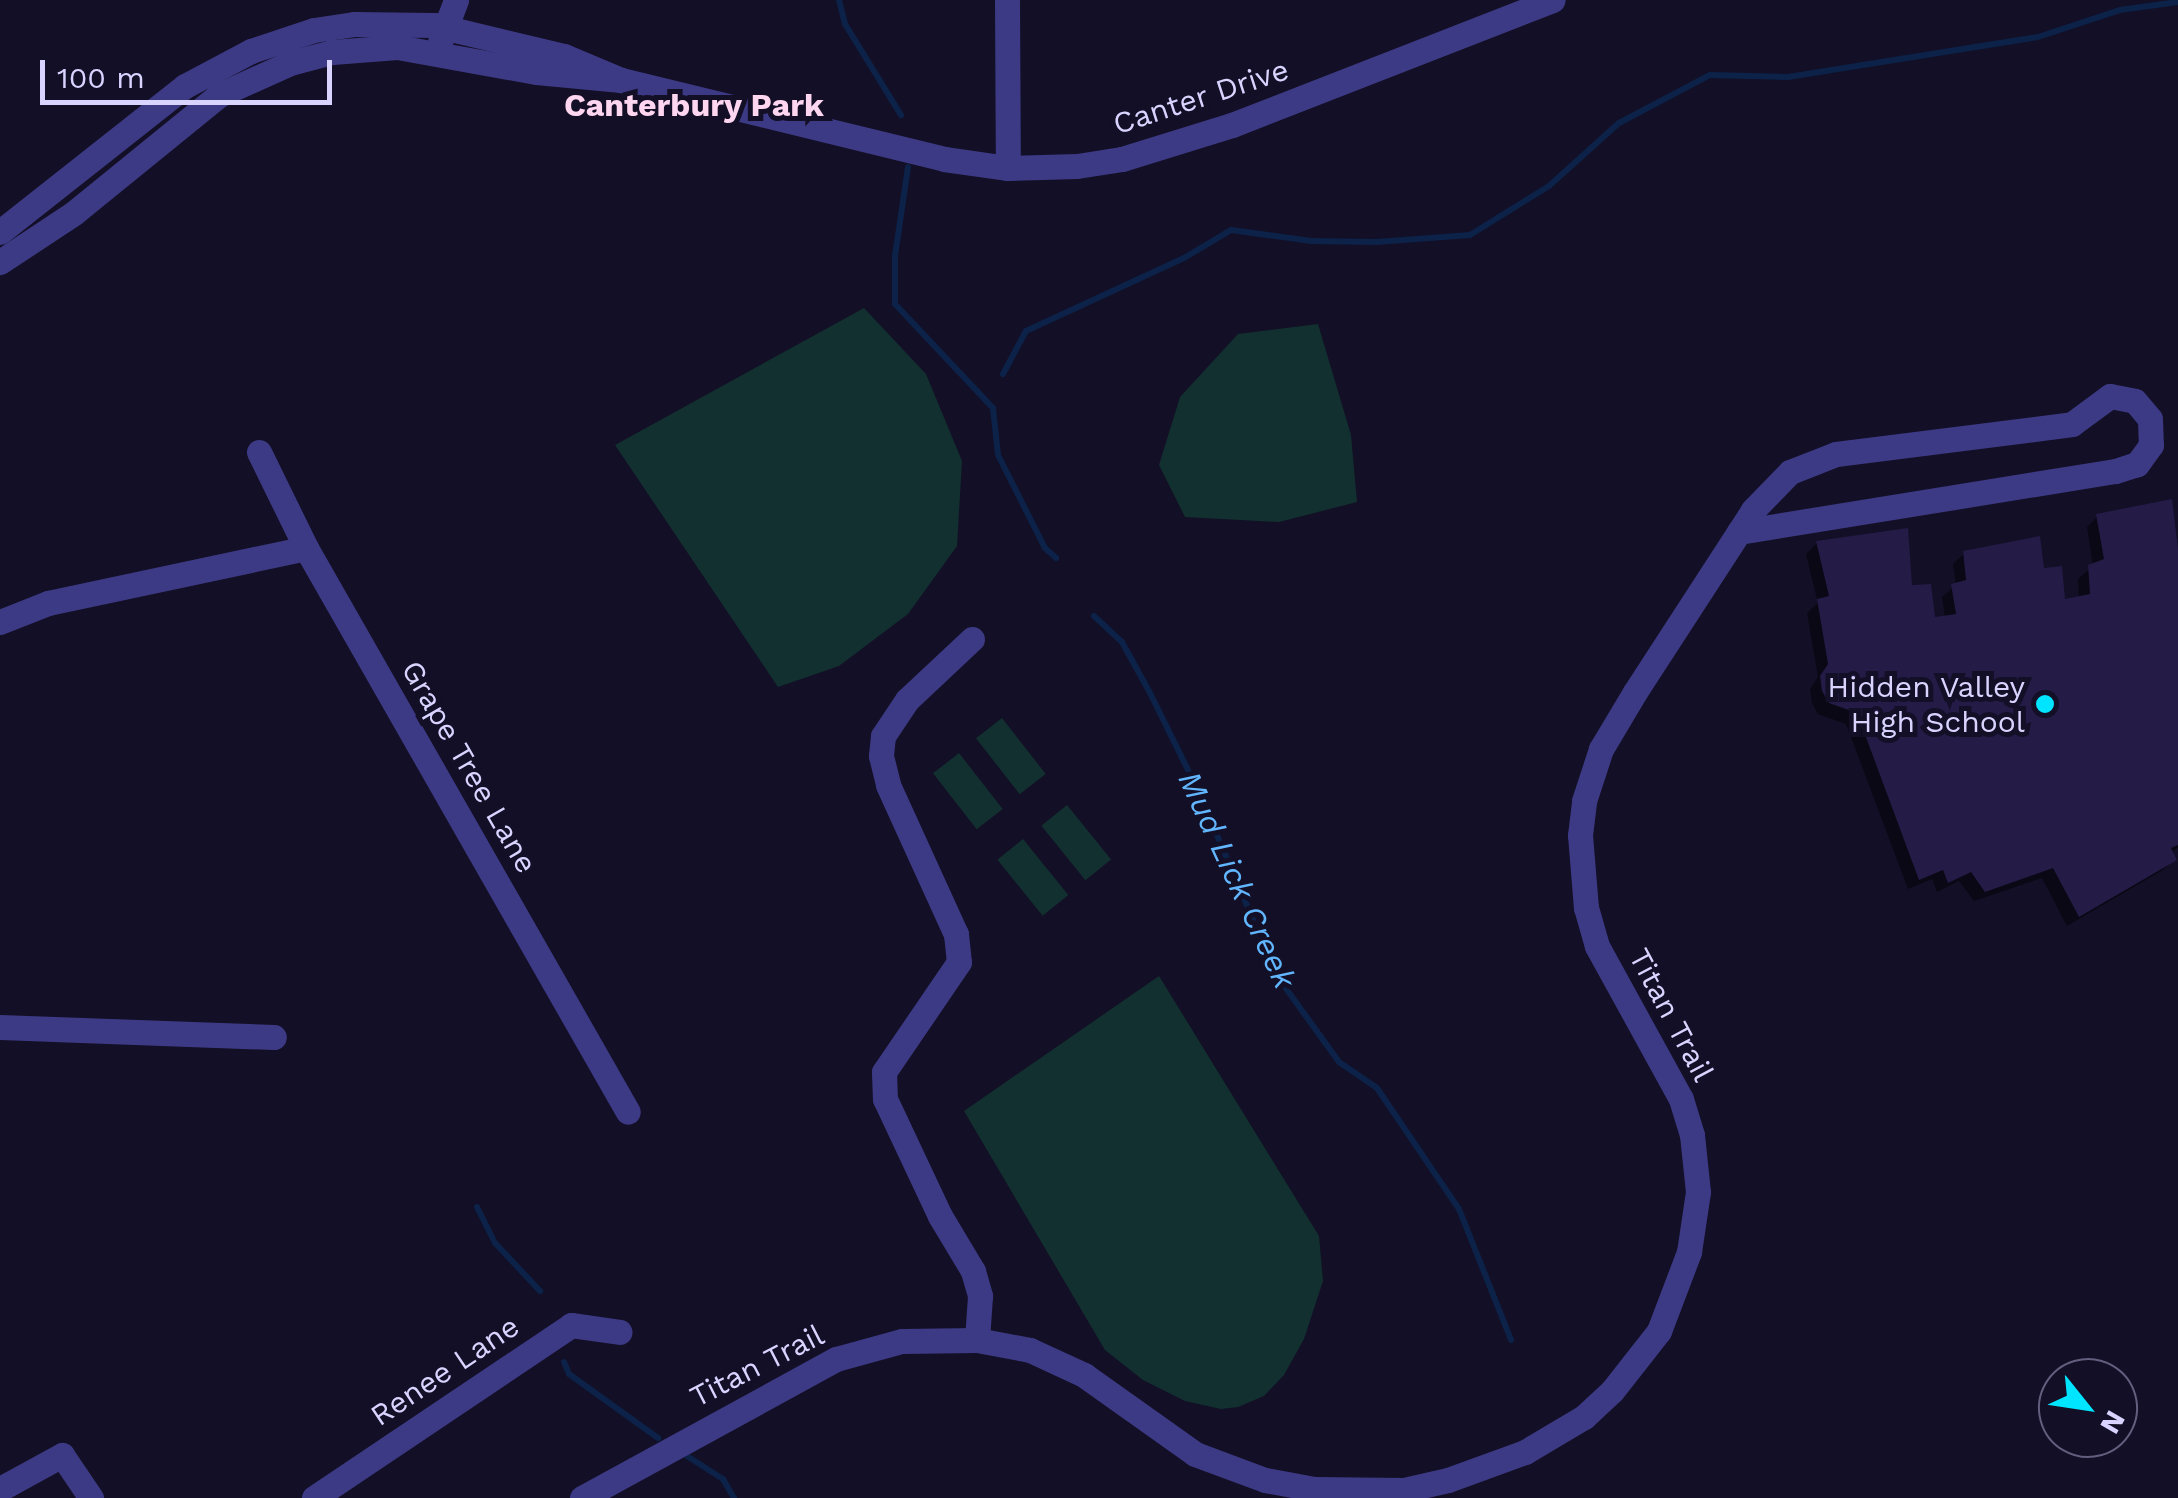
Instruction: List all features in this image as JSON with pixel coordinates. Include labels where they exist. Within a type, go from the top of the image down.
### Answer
[{"type":"street","points":[[441,39],[456,0]]},
{"type":"street","points":[[1008,0],[1008,168]]},
{"type":"street","name":"Canter Drive","points":[[0,232],[185,86],[251,51],[314,30],[354,24],[441,39],[536,72],[621,80],[908,152],[1008,168],[1078,166],[1178,144],[1553,0]]},
{"type":"street","name":"Canter Drive","points":[[0,262],[74,213],[220,95],[250,78],[332,52],[441,39]]},
{"type":"street","name":"Titan Trail","points":[[582,1498],[836,1359],[902,1341],[977,1340],[1030,1350],[1069,1367],[1195,1454],[1265,1480],[1314,1489],[1404,1490],[1483,1470],[1565,1430],[1612,1391],[1659,1332],[1676,1292],[1696,1218],[1697,1167],[1692,1135],[1669,1070],[1615,982],[1591,927],[1580,860],[1584,801],[1601,749],[1739,532],[1770,488],[1790,472],[1836,454],[2072,424],[2110,396],[2135,401],[2150,419],[2150,445],[2136,464],[2115,471],[1739,532]]},
{"type":"street","name":"Grape Tree Lane","points":[[259,452],[306,548],[628,1112]]},
{"type":"street","points":[[0,622],[48,603],[306,548]]},
{"type":"street","points":[[972,639],[907,700],[883,736],[881,756],[888,785],[956,934],[959,962],[884,1072],[885,1099],[940,1216],[972,1271],[980,1306],[977,1340]]},
{"type":"street","points":[[0,1027],[274,1037]]},
{"type":"street","name":"Renee Lane","points":[[314,1498],[570,1326],[620,1332]]},
{"type":"street","points":[[0,1489],[62,1455],[91,1498]]},
{"type":"green space","points":[[864,308],[926,374],[962,461],[957,546],[908,614],[839,666],[778,687],[615,445]]},
{"type":"green space","points":[[1318,324],[1351,435],[1357,502],[1279,522],[1185,517],[1159,465],[1180,397],[1238,334]]},
{"type":"green space","points":[[1002,718],[1046,774],[1020,794],[976,738]]},
{"type":"green space","points":[[959,753],[1003,809],[977,829],[933,773]]},
{"type":"green space","points":[[1067,805],[1111,859],[1085,880],[1041,826]]},
{"type":"green space","points":[[1023,839],[1068,895],[1043,916],[997,860]]},
{"type":"green space","points":[[1159,976],[1319,1236],[1323,1281],[1304,1339],[1284,1375],[1264,1396],[1238,1407],[1221,1409],[1185,1401],[1143,1380],[1105,1350],[964,1111]]},
{"type":"building","points":[[2172,499],[2178,549],[2178,845],[2171,848],[2177,860],[2079,917],[2053,868],[1985,892],[1971,872],[1948,883],[1943,870],[1919,880],[1857,713],[1829,703],[1822,691],[1820,676],[1828,664],[1817,599],[1829,596],[1816,541],[1908,528],[1912,585],[1931,584],[1935,617],[1956,614],[1951,584],[1966,580],[1963,551],[2040,536],[2044,568],[2062,566],[2065,599],[2090,594],[2088,565],[2104,559],[2096,514]]},
{"type":"waterway","name":"Mud Lick Creek","points":[[839,0],[845,24],[901,115]]},
{"type":"waterway","points":[[1003,374],[1026,331],[1184,258],[1231,230],[1311,241],[1377,242],[1470,235],[1549,186],[1619,123],[1710,75],[1788,77],[2038,37],[2120,10],[2178,2]]},
{"type":"waterway","name":"Mud Lick Creek","points":[[908,167],[895,256],[895,304],[993,408],[998,455],[1045,548],[1056,558]]},
{"type":"waterway","name":"Mud Lick Creek","points":[[1094,616],[1122,642],[1150,693],[1196,786],[1277,976],[1339,1062],[1377,1088],[1459,1209],[1511,1340]]},
{"type":"waterway","points":[[477,1207],[495,1243],[540,1291]]},
{"type":"waterway","points":[[564,1362],[569,1374],[658,1438]]},
{"type":"waterway","points":[[687,1456],[723,1479],[734,1498]]},
{"type":"place","name":"Hidden Valley High School","points":[[2045,704]]},
{"type":"district","name":"Canterbury Park","points":[[694,105]]}]
